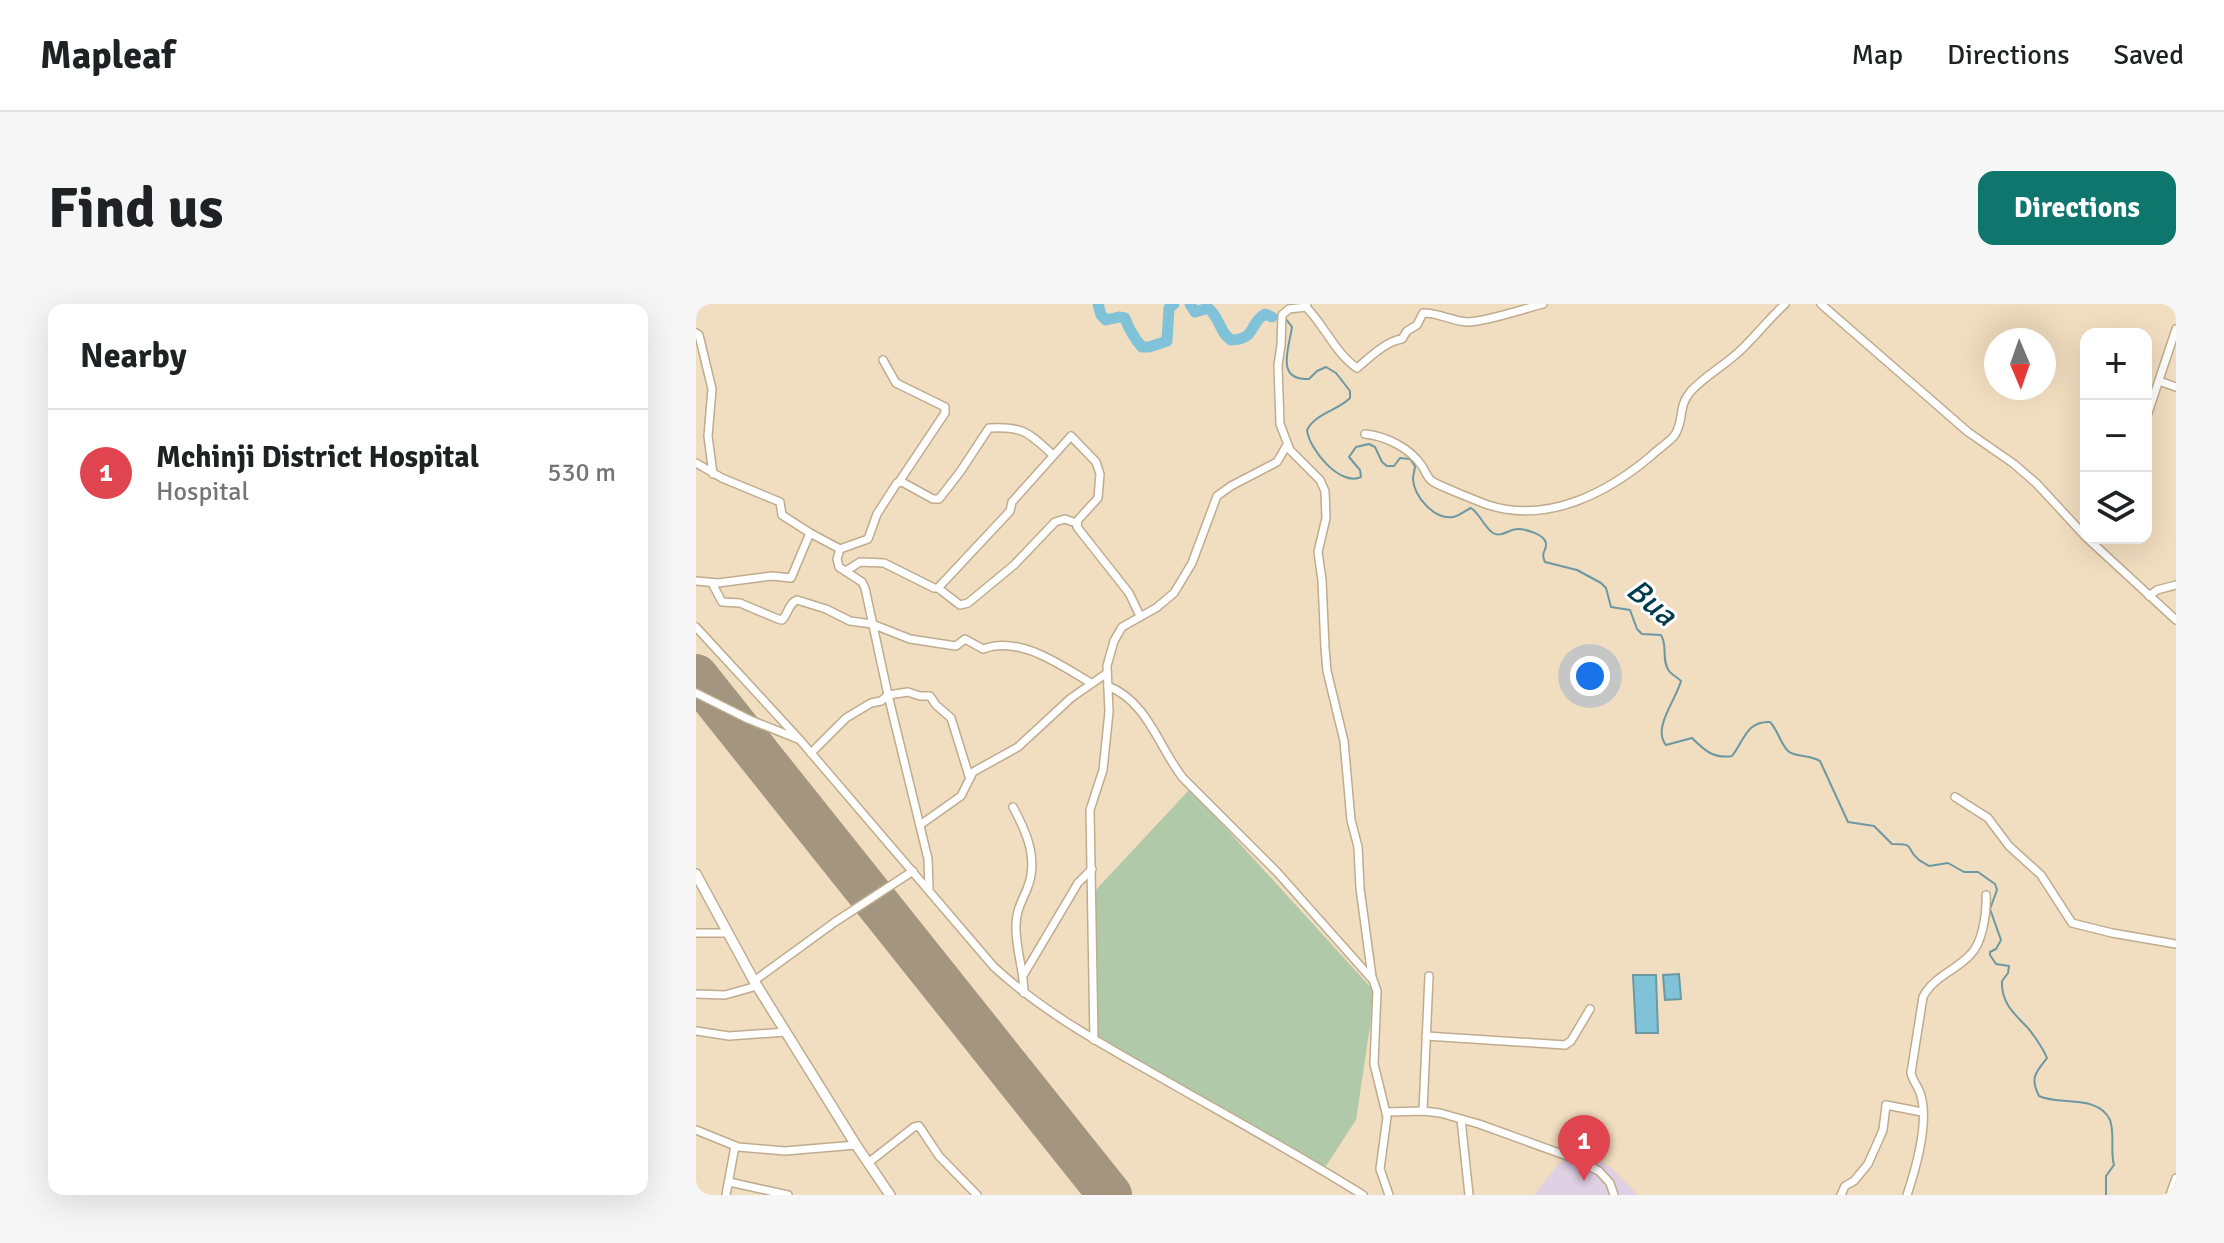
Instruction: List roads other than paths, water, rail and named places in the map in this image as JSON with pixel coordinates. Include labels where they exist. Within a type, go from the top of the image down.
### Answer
[{"type":"street","points":[[1389,1195],[1380,1169],[1387,1112],[1374,1064],[1377,991],[1372,980],[1344,741],[1327,671],[1318,552],[1326,518],[1325,491],[1320,480],[1287,445],[1280,424],[1277,396],[1282,315],[1289,309],[1306,306],[1347,360],[1359,368],[1386,345],[1402,339],[1407,331],[1417,325],[1423,313],[1472,322],[1543,304]]},
{"type":"street","points":[[1365,434],[1380,435],[1398,445],[1416,458],[1431,481],[1487,504],[1510,510],[1544,510],[1573,502],[1598,493],[1627,475],[1674,436],[1681,423],[1681,405],[1690,392],[1742,349],[1785,304]]},
{"type":"street","points":[[1821,304],[1968,432],[2036,483],[2080,531]]},
{"type":"street","points":[[2152,401],[2176,329]]},
{"type":"street","points":[[696,333],[712,389],[708,436],[713,474]]},
{"type":"street","points":[[696,463],[713,474],[780,502],[782,515],[840,549],[868,539],[877,514],[946,410],[944,405],[896,383],[883,360]]},
{"type":"street","points":[[2159,381],[2176,387]]},
{"type":"street","points":[[899,482],[939,499],[989,428],[1010,427],[1030,434],[1053,455]]},
{"type":"street","points":[[938,588],[1010,511],[1012,502],[1071,436],[1098,465],[1100,474],[1098,498],[1076,523]]},
{"type":"street","points":[[1094,1040],[1090,810],[1103,770],[1109,712],[1109,657],[1122,627],[1156,608],[1174,593],[1192,563],[1217,496],[1277,462],[1287,445]]},
{"type":"street","points":[[846,571],[860,562],[884,563],[938,588],[964,605],[1014,565],[1055,522],[1065,519],[1076,523]]},
{"type":"street","points":[[1076,523],[1129,593],[1140,616]]},
{"type":"street","points":[[696,581],[744,581],[772,576],[791,578],[810,533]]},
{"type":"street","points":[[2092,544],[2176,620]]},
{"type":"street","points":[[2099,551],[2100,544]]},
{"type":"street","points":[[840,549],[839,567],[862,582],[865,588],[929,864],[929,888]]},
{"type":"street","points":[[712,583],[722,602],[740,603],[778,619],[782,620],[793,601],[797,600],[850,621],[872,624],[910,639],[956,646],[965,639],[983,649],[997,644],[1021,648],[1055,661],[1091,683]]},
{"type":"street","points":[[2149,596],[2157,590],[2176,585]]},
{"type":"street","points":[[696,627],[800,740],[994,967],[1024,993],[1094,1040],[1363,1195]]},
{"type":"street","points":[[969,776],[1018,747],[1071,698],[1107,673]]},
{"type":"street","points":[[1108,686],[1134,705],[1154,730],[1183,778],[1277,872],[1372,980]]},
{"type":"street","points":[[811,753],[846,718],[888,695],[908,692],[933,697],[936,705],[951,718],[969,776],[961,796],[920,825]]},
{"type":"street","points":[[696,693],[800,740]]},
{"type":"street","points":[[1955,797],[1988,818],[2009,846],[2041,875],[2072,923],[2176,944]]},
{"type":"street","points":[[1013,807],[1028,835],[1033,864],[1031,879],[1016,918],[1024,993]]},
{"type":"street","points":[[1024,975],[1078,883],[1092,869]]},
{"type":"street","points":[[696,994],[725,995],[756,984],[835,922],[913,871]]},
{"type":"street","points":[[696,874],[756,984],[890,1195]]},
{"type":"street","points":[[1907,1195],[1918,1155],[1922,1112],[1921,1097],[1911,1073],[1923,997],[1928,988],[1972,955],[1987,911],[1986,895]]},
{"type":"street","points":[[696,933],[727,933]]},
{"type":"street","points":[[1423,1111],[1429,976]]},
{"type":"street","points":[[1426,1036],[1565,1045],[1571,1041],[1590,1009]]},
{"type":"street","points":[[696,1031],[729,1036],[786,1032]]},
{"type":"street","points":[[1841,1195],[1845,1186],[1854,1181],[1868,1164],[1883,1130],[1886,1105],[1922,1112]]},
{"type":"street","points":[[1387,1112],[1440,1113],[1570,1157],[1599,1171],[1610,1183],[1614,1195]]},
{"type":"street","points":[[1461,1119],[1469,1195]]},
{"type":"street","points":[[868,1163],[919,1126],[939,1156],[977,1195]]},
{"type":"street","points":[[696,1130],[735,1146],[785,1151],[856,1145]]},
{"type":"street","points":[[726,1195],[735,1146]]},
{"type":"street","points":[[2170,1195],[2176,1178]]},
{"type":"street","points":[[729,1182],[788,1195]]},
{"type":"water","points":[[1679,974],[1681,999],[1665,1000],[1663,975]]},
{"type":"water","points":[[1633,975],[1656,975],[1658,1033],[1636,1033]]},
{"type":"waterway","name":"Bua","points":[[1098,304],[1106,320],[1125,318],[1142,347],[1167,341],[1169,308],[1174,304]]},
{"type":"waterway","name":"Bua","points":[[1190,304],[1195,312],[1208,308],[1231,340],[1249,334],[1265,314],[1272,317]]},
{"type":"waterway","name":"Bua","points":[[1286,319],[1292,327],[1287,353],[1288,369],[1292,375],[1309,379],[1326,367],[1336,373],[1350,391],[1350,398],[1316,420],[1307,430],[1313,447],[1335,472],[1353,479],[1361,477],[1360,470],[1349,457],[1356,447],[1369,444],[1375,447],[1387,466],[1394,466],[1400,458],[1410,459],[1415,466],[1414,486],[1432,511],[1453,517],[1471,508],[1493,533],[1518,529],[1538,535],[1546,543],[1545,562],[1577,570],[1601,583],[1606,588],[1611,607],[1630,610],[1642,634],[1661,635],[1667,667],[1681,681],[1663,722],[1662,738],[1666,745],[1692,738],[1710,753],[1732,756],[1751,728],[1770,722],[1788,751],[1820,761],[1848,822],[1874,826],[1892,844],[1908,846],[1918,859],[1929,866],[1948,863],[1964,872],[1978,872],[1995,884],[1997,890],[1990,909],[2001,940],[1990,955],[1996,964],[2009,966],[2002,981],[2005,1000],[2029,1029],[2047,1058],[2035,1076],[2036,1090],[2039,1096],[2048,1099],[2097,1107],[2110,1120],[2114,1165],[2106,1176],[2106,1195]]},
{"type":"place","name":"Mchinji District Hospital","points":[[1584,1181]]}]
